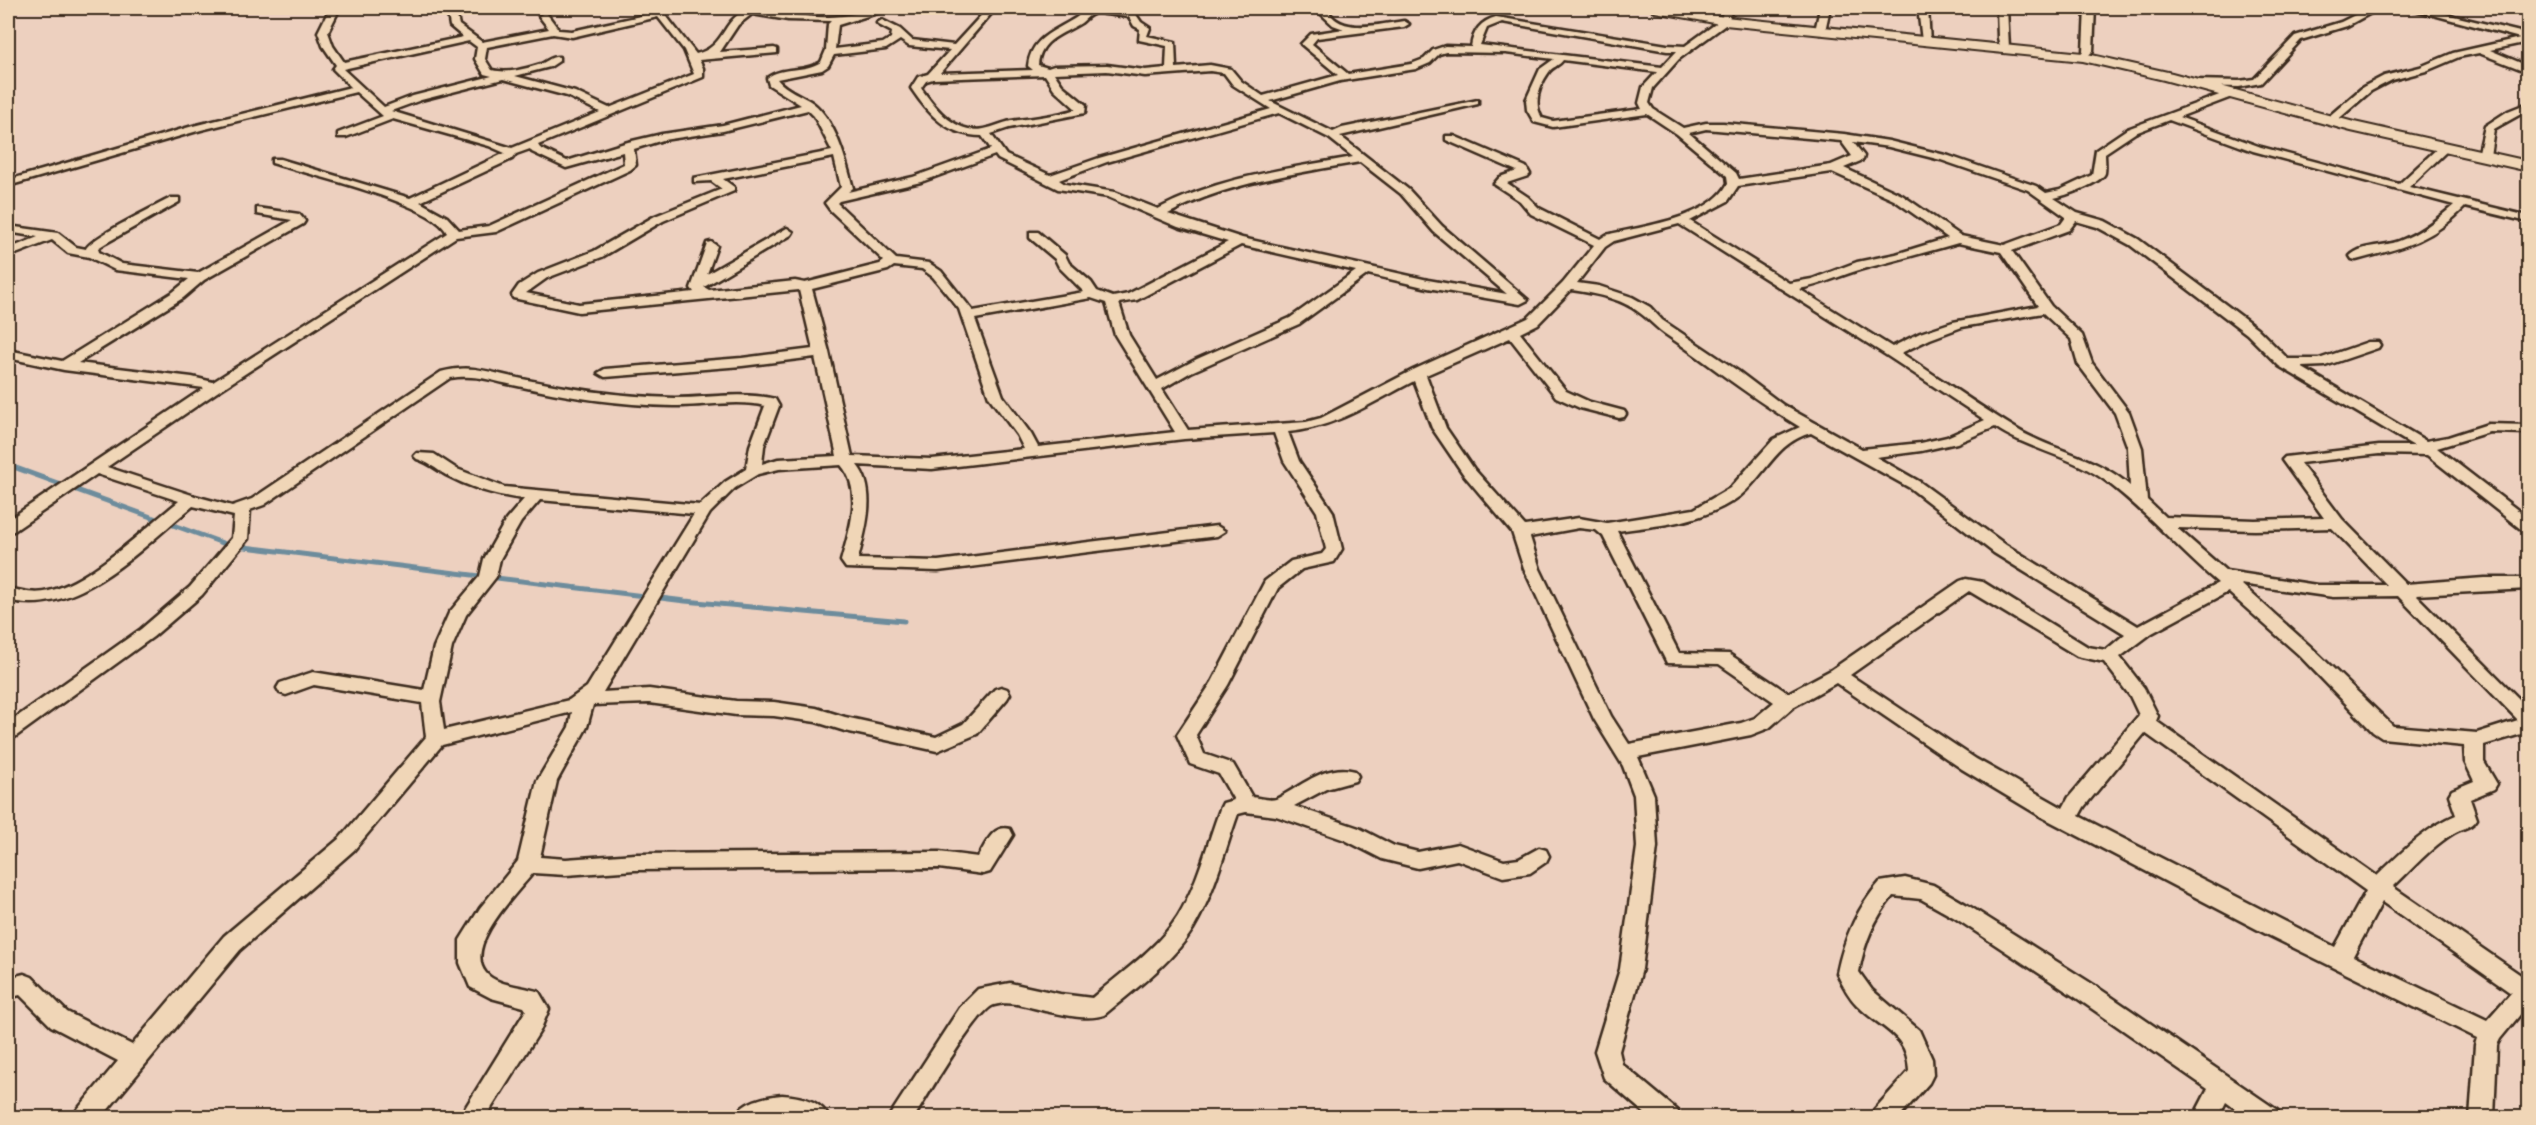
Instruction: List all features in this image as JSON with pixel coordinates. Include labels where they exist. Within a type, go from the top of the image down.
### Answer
[{"type":"street","points":[[335,8],[323,32],[328,46],[341,65]]},
{"type":"street","points":[[410,202],[508,157],[512,152],[699,75],[694,58],[669,21],[658,11],[572,34],[554,31],[482,46],[455,26],[452,8]]},
{"type":"street","points":[[732,8],[788,17],[843,19]]},
{"type":"street","points":[[884,8],[833,24],[825,64],[783,74],[772,78],[773,82],[810,106],[819,115],[839,153],[847,188],[831,202],[834,208],[892,262],[925,266],[937,274],[965,308],[996,397],[1024,434],[1033,453]]},
{"type":"street","points":[[932,76],[992,8]]},
{"type":"street","points":[[1323,8],[1321,9],[1336,23],[1353,29]]},
{"type":"street","points":[[1655,8],[1726,14],[1820,31],[2083,57],[2194,83],[2331,120],[2529,166]]},
{"type":"street","points":[[1820,31],[1825,8]]},
{"type":"street","points":[[1923,8],[1927,41]]},
{"type":"street","points":[[2002,8],[2004,27],[2001,35],[2004,48]]},
{"type":"street","points":[[2083,57],[2088,51],[2090,8]]},
{"type":"street","points":[[2194,83],[2239,84],[2257,81],[2298,38],[2344,24],[2375,8]]},
{"type":"street","points":[[2412,8],[2529,38]]},
{"type":"street","points":[[711,55],[726,43],[733,25],[740,16],[751,10]]},
{"type":"street","points":[[1175,72],[1170,67],[1172,44],[1142,38],[1145,28],[1137,24],[1132,15],[1097,10],[1087,12],[1047,37],[1034,54],[1033,66],[1048,72],[1058,87],[1082,107],[1082,111],[1047,120],[1008,125],[985,133],[954,127],[942,121],[916,88],[922,79],[932,76],[1048,72],[1060,68],[1107,68],[1145,73],[1175,72],[1222,69],[1261,100],[1333,136],[1405,192],[1438,229],[1522,300]]},
{"type":"street","points":[[84,1118],[232,943],[347,844],[436,739],[575,705],[585,699],[592,692],[704,510],[730,484],[753,471],[778,464],[845,460],[933,464],[1184,435],[1306,426],[1334,418],[1418,373],[1512,332],[1546,310],[1568,286],[1600,244],[1610,238],[1680,220],[1717,204],[1726,197],[1734,183],[1732,176],[1681,132],[1649,111],[1644,103],[1648,87],[1676,57],[1726,14]]},
{"type":"street","points":[[544,16],[554,31]]},
{"type":"street","points":[[1664,70],[1474,46],[1477,33],[1485,23],[1502,19],[1667,48],[1688,49]]},
{"type":"street","points":[[882,24],[897,31],[909,43],[956,48]]},
{"type":"street","points":[[1346,77],[1306,44],[1314,36],[1404,24]]},
{"type":"street","points":[[829,52],[886,46],[896,39],[897,31]]},
{"type":"street","points":[[341,65],[470,38]]},
{"type":"street","points":[[2331,120],[2367,89],[2388,78],[2479,50],[2529,38]]},
{"type":"street","points":[[482,46],[480,59],[488,72],[571,94],[610,113]]},
{"type":"street","points":[[1261,100],[1346,77],[1413,67],[1427,61],[1440,50],[1479,48]]},
{"type":"street","points":[[2479,50],[2529,69]]},
{"type":"street","points":[[694,58],[774,51]]},
{"type":"street","points":[[1560,56],[1557,62],[1545,69],[1531,100],[1532,110],[1538,120],[1553,124],[1649,111]]},
{"type":"street","points":[[342,135],[417,98],[547,65],[555,59]]},
{"type":"street","points":[[341,65],[338,69],[387,113],[493,144],[512,152]]},
{"type":"street","points":[[8,183],[197,128],[358,88]]},
{"type":"street","points":[[2047,196],[2063,194],[2100,174],[2100,152],[2131,131],[2232,93]]},
{"type":"street","points":[[1333,136],[1342,131],[1474,102]]},
{"type":"street","points":[[533,145],[536,150],[566,165],[662,137],[723,128],[810,106]]},
{"type":"street","points":[[2484,156],[2489,128],[2512,113],[2529,106]]},
{"type":"street","points":[[1050,178],[1103,160],[1278,110]]},
{"type":"street","points":[[2170,117],[2257,149],[2401,188],[2529,219]]},
{"type":"street","points":[[1681,132],[1706,126],[1723,126],[1844,137],[1889,144],[1983,170],[2047,196],[2073,216],[2102,224],[2134,242],[2252,331],[2284,363],[2428,448],[2529,526]]},
{"type":"street","points":[[985,133],[1002,157],[1050,178],[1062,187],[1111,194],[1182,224],[1239,242],[1428,284],[1522,300],[1546,310]]},
{"type":"street","points":[[1734,183],[1833,168],[1857,160],[1858,156],[1844,137]]},
{"type":"street","points":[[1450,138],[1522,169],[1524,174],[1504,180],[1500,184],[1524,199],[1535,211],[1600,244]]},
{"type":"street","points":[[8,527],[92,468],[215,387],[453,234],[492,229],[626,168],[630,165],[628,146]]},
{"type":"street","points":[[2401,188],[2445,147]]},
{"type":"street","points":[[834,198],[869,193],[920,180],[949,171],[997,150]]},
{"type":"street","points":[[698,180],[839,153]]},
{"type":"street","points":[[1158,214],[1203,191],[1261,177],[1360,159]]},
{"type":"street","points":[[276,161],[410,202],[449,224],[453,234]]},
{"type":"street","points":[[1833,168],[1880,188],[1934,220],[1957,239],[2005,249],[2065,227],[2073,216]]},
{"type":"street","points":[[714,178],[730,189],[650,223],[596,255],[561,267],[518,293],[566,308],[579,308],[709,296],[795,285],[805,287],[884,267],[892,262]]},
{"type":"street","points":[[93,254],[92,247],[106,237],[150,216],[175,200]]},
{"type":"street","points":[[2356,256],[2371,249],[2404,243],[2448,217],[2463,202]]},
{"type":"street","points":[[64,366],[178,295],[200,277],[298,221],[295,217],[261,211]]},
{"type":"street","points":[[1680,220],[1891,352],[2017,435],[2083,462],[2111,477],[2139,500],[2223,580],[2305,651],[2389,734],[2477,740],[2523,727],[2528,718],[2336,522],[2290,460],[2379,450],[2428,448],[2488,428],[2529,429]]},
{"type":"street","points":[[8,229],[54,236],[72,250],[93,254],[119,267],[200,277]]},
{"type":"street","points":[[709,296],[699,291],[697,288],[700,283],[787,232]]},
{"type":"street","points":[[1035,235],[1061,258],[1063,264],[1086,285],[1092,294]]},
{"type":"street","points":[[8,253],[51,237]]},
{"type":"street","points":[[1786,288],[1815,282],[1861,265],[1899,257],[1957,239]]},
{"type":"street","points":[[968,316],[1092,294],[1112,301],[1132,297],[1239,242]]},
{"type":"street","points":[[700,283],[699,272],[706,263],[711,246]]},
{"type":"street","points":[[2005,249],[2046,309],[2077,338],[2085,363],[2122,412],[2135,448],[2139,500]]},
{"type":"street","points":[[1155,387],[1190,366],[1282,328],[1367,269]]},
{"type":"street","points":[[1568,286],[1594,289],[1627,300],[1645,310],[1657,323],[1733,374],[1778,408],[1915,485],[2000,549],[2138,634]]},
{"type":"street","points":[[805,287],[838,421],[845,460],[855,472],[862,510],[851,546],[849,561],[852,564],[938,566],[1217,531]]},
{"type":"street","points":[[1112,301],[1122,335],[1184,435]]},
{"type":"street","points":[[1891,352],[1909,346],[1929,334],[1977,320],[2046,309]]},
{"type":"street","points":[[1512,332],[1527,347],[1555,389],[1577,403],[1619,414]]},
{"type":"street","points":[[2284,363],[2320,363],[2373,345]]},
{"type":"street","points":[[605,373],[742,362],[822,352]]},
{"type":"street","points":[[8,354],[64,366],[192,381],[215,387]]},
{"type":"street","points":[[92,468],[132,479],[190,500],[233,511],[242,509],[258,502],[446,375],[457,371],[468,371],[541,389],[610,398],[676,402],[770,402],[772,406],[756,446],[753,471]]},
{"type":"street","points":[[1418,373],[1439,428],[1469,472],[1520,531],[1532,569],[1603,719],[1632,764],[1644,795],[1647,847],[1631,969],[1607,1051],[1612,1070],[1669,1118]]},
{"type":"street","points":[[1858,454],[1921,447],[1952,440],[1996,421]]},
{"type":"street","points":[[1246,804],[1226,769],[1197,759],[1186,735],[1219,685],[1271,585],[1297,565],[1328,558],[1334,549],[1330,524],[1324,509],[1288,459],[1280,428]]},
{"type":"street","points":[[1520,531],[1530,533],[1582,523],[1605,528],[1690,515],[1707,510],[1744,484],[1766,454],[1781,440],[1801,430],[1812,428]]},
{"type":"street","points":[[422,456],[429,457],[452,472],[502,492],[645,502],[704,510]]},
{"type":"street","points":[[436,739],[432,698],[443,648],[458,613],[488,577],[492,559],[514,520],[536,495]]},
{"type":"street","points":[[8,594],[17,597],[51,597],[73,589],[190,500]]},
{"type":"street","points":[[8,732],[147,633],[196,591],[240,539],[242,509]]},
{"type":"street","points":[[2162,522],[2255,525],[2336,522]]},
{"type":"street","points":[[1605,528],[1610,533],[1673,658],[1724,658],[1787,702]]},
{"type":"street","points":[[2110,657],[2114,650],[2223,580],[2350,592],[2501,582],[2529,583]]},
{"type":"street","points":[[1625,752],[1744,730],[1762,723],[1787,702],[1837,675],[1966,585],[1971,585],[1977,586],[2083,652],[2110,657],[2144,703],[2149,716],[2145,723],[2117,750],[2076,802],[2067,819]]},
{"type":"street","points":[[1837,675],[1969,764],[2049,812],[2067,819],[2278,930],[2490,1033]]},
{"type":"street","points":[[286,688],[313,678],[432,698]]},
{"type":"street","points":[[585,699],[649,696],[736,708],[774,709],[816,716],[938,744],[970,729],[1001,694]]},
{"type":"street","points":[[471,1118],[532,1024],[538,1009],[531,999],[499,991],[478,980],[471,963],[471,940],[487,914],[528,864],[547,782],[578,727],[585,699]]},
{"type":"street","points":[[2145,723],[2527,991],[2490,1033],[2486,1045],[2482,1118]]},
{"type":"street","points":[[2339,960],[2379,888],[2416,852],[2446,828],[2467,819],[2459,795],[2487,784],[2472,755],[2473,745],[2477,740]]},
{"type":"street","points":[[1277,808],[1299,792],[1329,778],[1348,776]]},
{"type":"street","points":[[900,1118],[969,1014],[986,996],[1010,993],[1060,1004],[1096,1008],[1152,961],[1169,943],[1192,911],[1230,809],[1246,804],[1277,808],[1352,834],[1389,853],[1418,860],[1458,852],[1503,869],[1523,867],[1539,856]]},
{"type":"street","points":[[528,864],[566,867],[635,862],[939,860],[983,866],[1003,835]]},
{"type":"street","points":[[1882,1118],[1921,1075],[1922,1057],[1910,1034],[1863,996],[1848,973],[1852,952],[1872,905],[1887,888],[1905,887],[1926,891],[1962,912],[2269,1118]]},
{"type":"street","points":[[8,988],[24,984],[59,1019],[134,1058]]},
{"type":"street","points":[[2205,1118],[2223,1085]]},
{"type":"street","points":[[746,1118],[752,1112],[783,1105],[813,1113],[817,1118]]},
{"type":"waterway","points":[[8,465],[228,545],[685,601],[904,621]]}]
